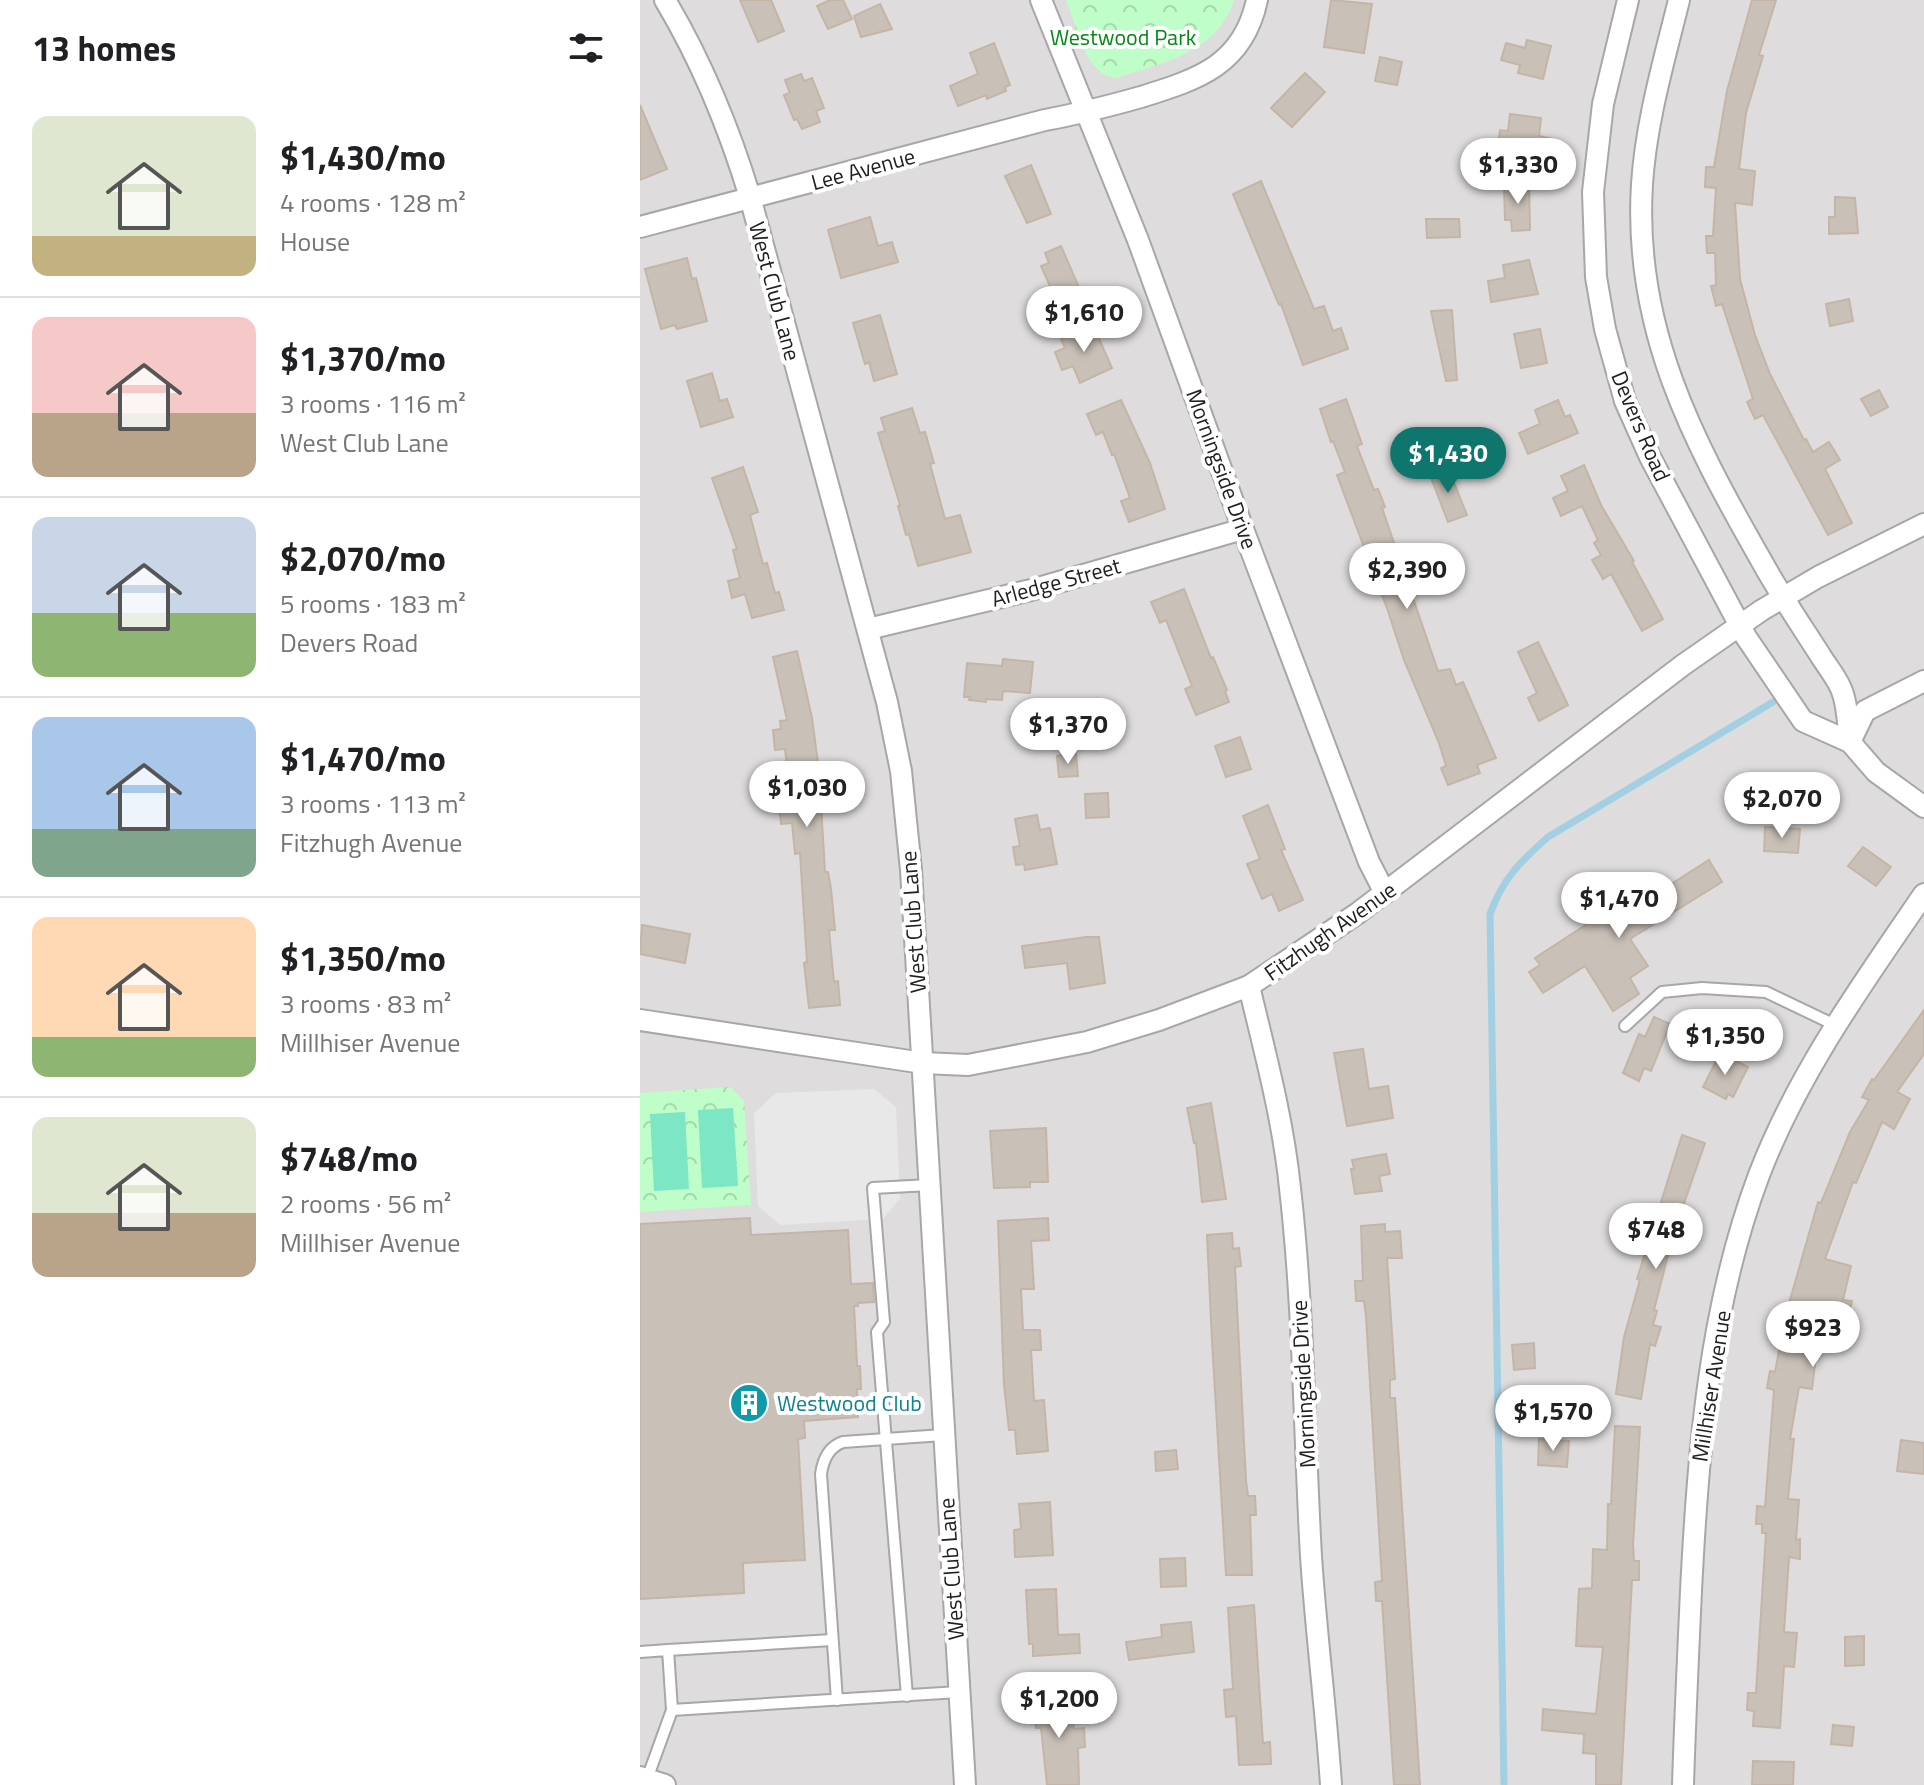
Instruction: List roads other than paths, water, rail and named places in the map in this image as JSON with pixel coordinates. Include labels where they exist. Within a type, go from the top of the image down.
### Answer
[{"type":"street","name":"West Club Lane","points":[[665,0],[731,134],[868,629],[901,771],[911,870],[965,1785]]},
{"type":"street","name":"Morningside Drive","points":[[1041,0],[1149,268],[1243,529],[1369,862],[1385,893]]},
{"type":"street","name":"Lee Avenue","points":[[640,227],[1045,120],[1087,113],[1177,86],[1219,65],[1253,22],[1257,0]]},
{"type":"street","name":"Devers Road","points":[[1628,0],[1603,104],[1594,167],[1594,249],[1605,329],[1625,401],[1650,457],[1740,625],[1803,721],[1850,742],[1876,772],[1924,807]]},
{"type":"street","name":"Devers Road","points":[[1679,0],[1651,116],[1642,182],[1641,221],[1653,319],[1665,365],[1689,426],[1729,503],[1843,692],[1850,742]]},
{"type":"street","name":"Fitzhugh Avenue","points":[[640,1020],[923,1063],[968,1065],[1087,1042],[1159,1020],[1249,986],[1385,893],[1683,665],[1740,625],[1818,577],[1924,524]]},
{"type":"street","name":"Arledge Street","points":[[868,629],[1031,590],[1243,529]]},
{"type":"street","points":[[1850,742],[1865,711],[1924,681]]},
{"type":"street","name":"Millhiser Avenue","points":[[1683,1785],[1700,1446],[1715,1336],[1741,1232],[1759,1176],[1801,1085],[1924,894]]},
{"type":"street","name":"Morningside Drive","points":[[1249,986],[1277,1104],[1290,1187],[1298,1280],[1315,1611],[1326,1704],[1331,1785]]},
{"type":"lane","points":[[1625,1026],[1662,992],[1702,988],[1766,992],[1837,1026]]},
{"type":"lane","points":[[907,1696],[877,1332],[884,1322],[873,1188],[930,1185]]},
{"type":"lane","points":[[837,1700],[821,1474],[823,1462],[837,1444],[943,1435]]},
{"type":"lane","points":[[640,1652],[832,1640]]},
{"type":"lane","points":[[651,1780],[672,1710],[668,1650]]},
{"type":"lane","points":[[672,1710],[959,1692]]},
{"type":"waterway","points":[[1504,1785],[1490,914],[1513,871],[1548,837],[1773,702]]},
{"type":"place","name":"Westwood Club","points":[[749,1403]]},
{"type":"park label","name":"Westwood Park","points":[[1123,37]]}]
